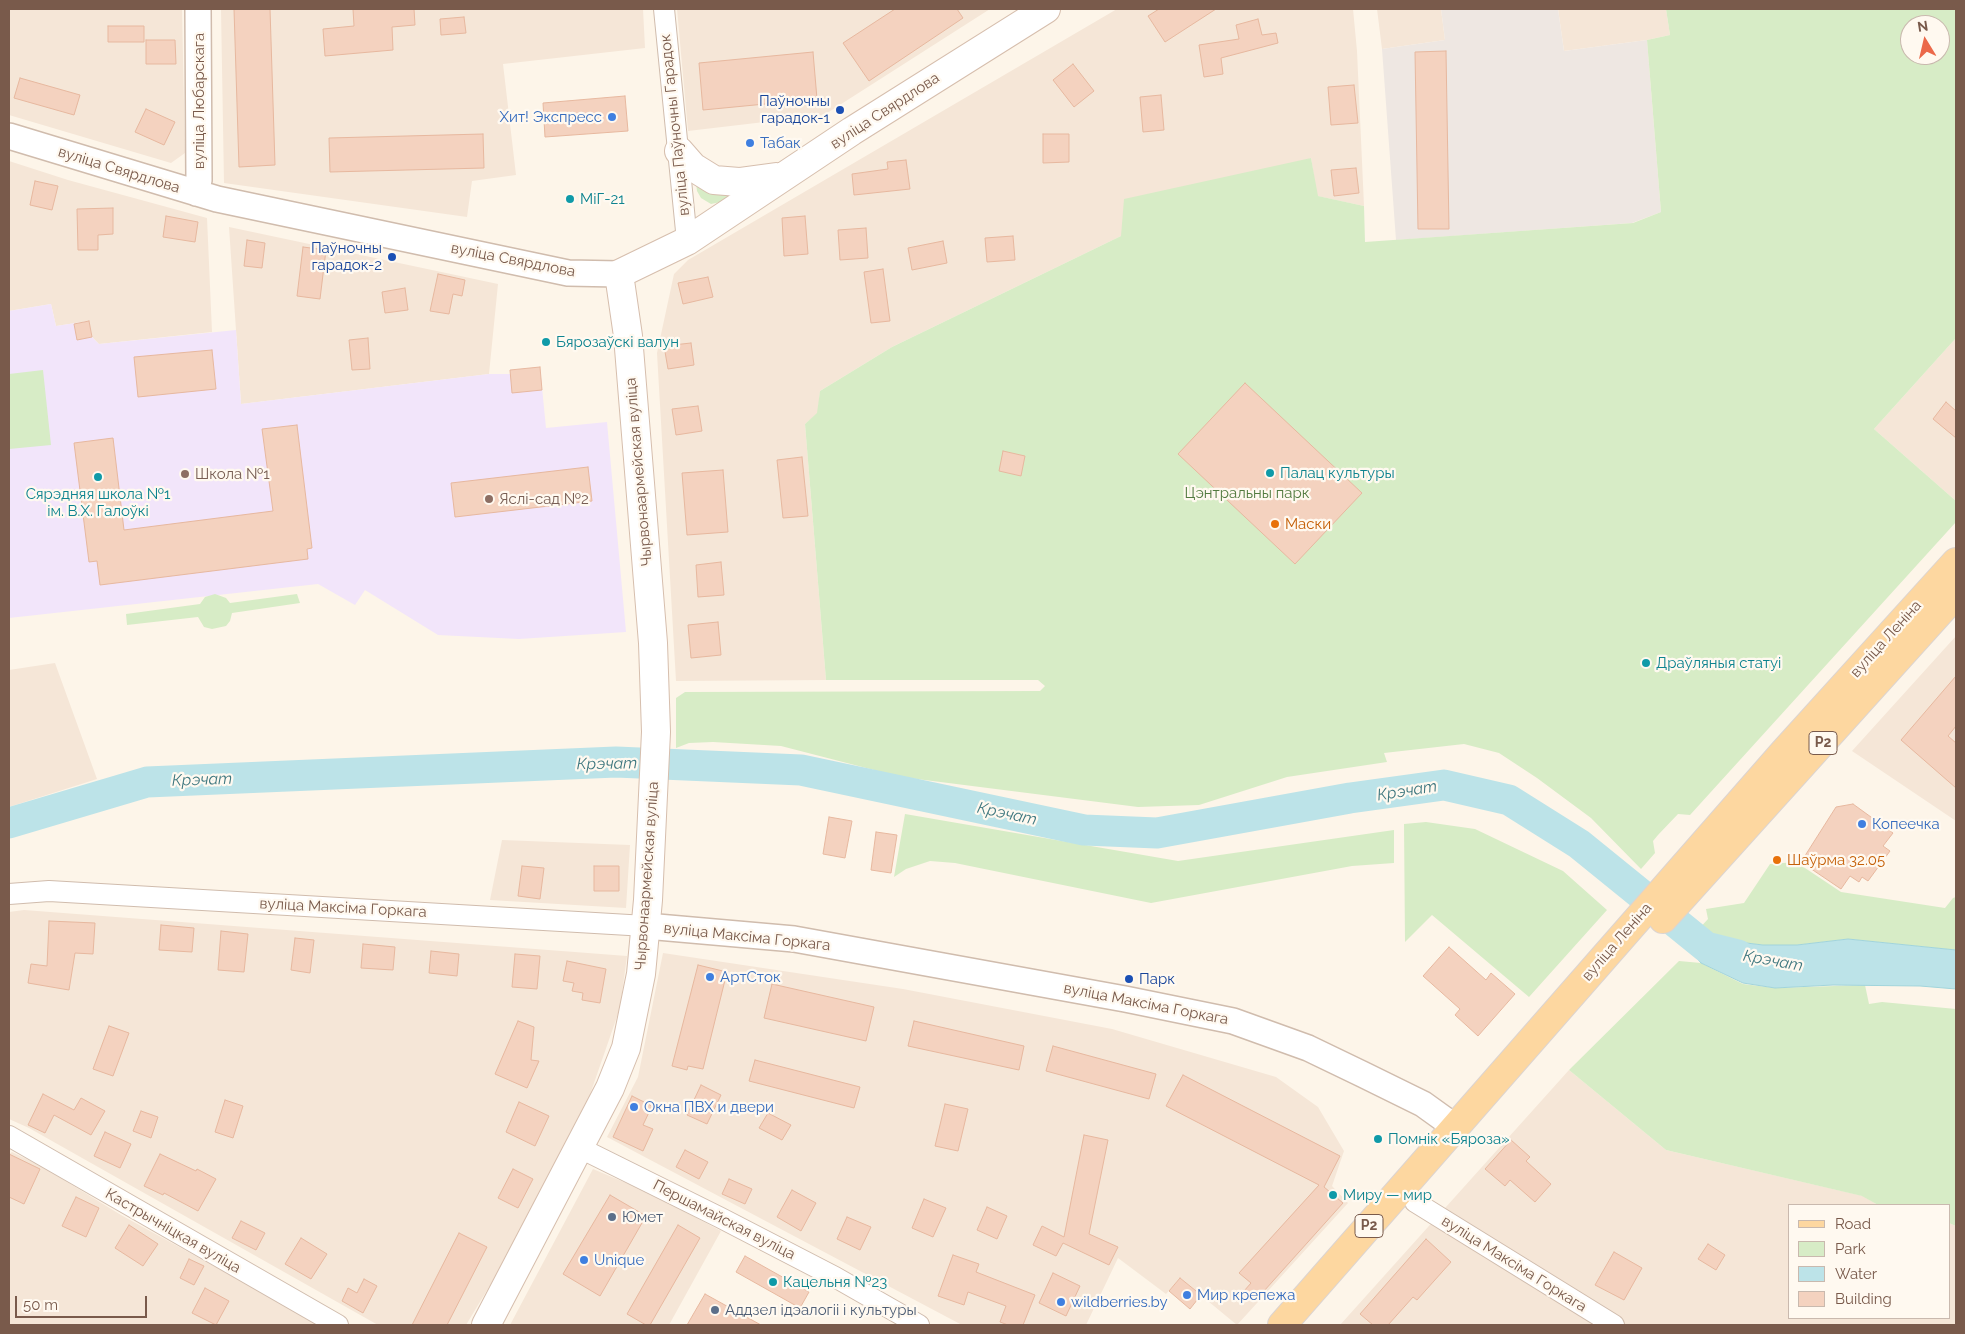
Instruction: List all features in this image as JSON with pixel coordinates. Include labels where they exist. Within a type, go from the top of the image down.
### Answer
[{"type":"main road","name":"вуліца Свярдлова","points":[[619,274],[687,241],[852,131],[1046,9]]},
{"type":"main road","points":[[679,151],[693,167],[714,180],[739,182],[784,176]]},
{"type":"main road","name":"Чырвонаармейская вуліца","points":[[486,1325],[610,1088],[626,1048],[642,974],[656,732],[653,638],[628,336],[619,274]]},
{"type":"main road","name":"вуліца Леніна","points":[[1305,1325],[1408,1196],[1682,883],[1956,562]]},
{"type":"main road","name":"вуліца Леніна","points":[[1682,883],[1956,594]]},
{"type":"main road","name":"вуліца Леніна","points":[[1282,1325],[1408,1196]]},
{"type":"street","name":"вуліца Любарскага","points":[[196,194],[199,180],[198,9]]},
{"type":"street","name":"вуліца Паўночны Гарадок","points":[[664,9],[687,241]]},
{"type":"street","name":"вуліца Свярдлова","points":[[9,136],[196,194],[235,203],[568,273],[619,274]]},
{"type":"street","name":"вуліца Максіма Горкага","points":[[9,894],[49,891],[646,926],[794,939],[1134,1000],[1233,1021],[1308,1048],[1423,1104],[1462,1134]]},
{"type":"street","name":"Кастрычніцкая вуліца","points":[[9,1136],[338,1325]]},
{"type":"street","name":"Першамайская вуліца","points":[[580,1148],[680,1196],[774,1245],[835,1277],[918,1325]]},
{"type":"street","name":"вуліца Максіма Горкага","points":[[1408,1196],[1614,1325]]},
{"type":"shaded area","points":[[9,9],[182,9],[185,153],[171,163],[9,115]]},
{"type":"shaded area","points":[[221,9],[643,9],[645,48],[503,64],[516,175],[472,181],[467,217],[224,183]]},
{"type":"shaded area","points":[[677,9],[990,9],[824,115],[688,131]]},
{"type":"shaded area","points":[[1117,9],[1353,9],[1357,51],[1364,206],[1317,196],[1311,158],[1121,236],[892,347],[820,391],[818,413],[805,424],[826,680],[676,681],[657,353],[674,274],[688,260]]},
{"type":"shaded area","points":[[1377,9],[1441,9],[1445,40],[1382,49]]},
{"type":"shaded area","points":[[1441,9],[1558,9],[1564,51],[1647,40],[1661,212],[1632,223],[1396,240],[1382,49],[1445,40]]},
{"type":"shaded area","points":[[1558,9],[1666,9],[1670,35],[1647,40],[1564,51]]},
{"type":"shaded area","points":[[9,161],[68,180],[207,218],[212,332],[99,344],[92,337],[89,321],[56,326],[51,304],[9,311]]},
{"type":"shaded area","points":[[229,227],[498,284],[489,374],[241,404]]},
{"type":"shaded area","name":"Школа №1","points":[[51,304],[56,326],[89,321],[92,337],[99,344],[236,330],[241,404],[489,374],[510,374],[510,370],[540,367],[546,428],[607,422],[626,632],[519,639],[438,635],[365,590],[355,605],[318,584],[9,618],[9,311]]},
{"type":"shaded area","points":[[1956,338],[1956,501],[1874,429]]},
{"type":"shaded area","points":[[1956,636],[1956,821],[1852,751]]},
{"type":"shaded area","points":[[55,663],[97,779],[9,807],[9,670]]},
{"type":"shaded area","points":[[502,840],[630,845],[626,908],[490,900]]},
{"type":"shaded area","points":[[24,910],[627,956],[620,1008],[585,1109],[527,1224],[466,1325],[378,1325],[29,1128],[9,1119],[9,912]]},
{"type":"shaded area","points":[[663,953],[903,989],[1112,1029],[1276,1077],[1318,1107],[1344,1151],[1332,1186],[1348,1203],[1237,1325],[1180,1278],[1166,1294],[1118,1258],[1086,1325],[962,1325],[607,1137],[638,1077]]},
{"type":"shaded area","points":[[1569,1070],[1666,1150],[1863,1196],[1876,1204],[1788,1204],[1788,1319],[1950,1319],[1950,1223],[1956,1226],[1956,1325],[1340,1325]]},
{"type":"shaded area","points":[[12,1152],[41,1166],[121,1215],[321,1325],[9,1325],[9,1154]]},
{"type":"shaded area","points":[[593,1169],[650,1193],[721,1231],[669,1325],[510,1325]]},
{"type":"green space","name":"Цэнтральны парк","points":[[1666,9],[1956,9],[1956,338],[1874,429],[1956,501],[1956,522],[1690,815],[1678,814],[1658,835],[1653,841],[1655,853],[1641,869],[1591,818],[1537,778],[1499,753],[1464,744],[1384,753],[1387,762],[1287,777],[1199,805],[1138,807],[901,777],[781,746],[713,742],[689,743],[676,748],[676,698],[685,692],[1040,691],[1045,686],[1038,680],[826,680],[805,424],[817,413],[820,391],[892,347],[1121,236],[1124,199],[1311,158],[1318,196],[1364,206],[1365,242],[1633,223],[1661,212],[1647,40],[1670,35]]},
{"type":"green space","points":[[696,183],[727,192],[735,199],[711,204],[701,198],[697,191]]},
{"type":"green space","points":[[43,370],[51,445],[9,449],[9,374]]},
{"type":"green space","points":[[215,594],[226,598],[230,603],[297,594],[300,603],[232,613],[230,621],[226,626],[212,629],[204,627],[198,617],[127,625],[126,614],[200,604],[205,597]]},
{"type":"green space","points":[[905,814],[1178,861],[1394,830],[1394,863],[1352,866],[1151,903],[955,863],[930,861],[906,869],[894,877]]},
{"type":"green space","points":[[1426,822],[1475,829],[1563,871],[1607,910],[1529,997],[1432,915],[1405,942],[1404,824]]},
{"type":"green space","points":[[1796,862],[1841,892],[1945,908],[1956,897],[1956,950],[1848,939],[1797,945],[1763,945],[1705,938],[1696,932],[1708,919],[1706,909],[1744,903],[1770,864]]},
{"type":"green space","points":[[1679,961],[1701,963],[1743,984],[1775,988],[1865,985],[1869,1004],[1882,1002],[1956,1009],[1956,1226],[1950,1223],[1950,1204],[1876,1204],[1862,1196],[1666,1150],[1569,1070]]},
{"type":"water","points":[[1705,938],[1763,945],[1797,945],[1848,939],[1956,950],[1956,989],[1920,986],[1833,985],[1775,988],[1743,983],[1701,963],[1695,956],[1696,946]]},
{"type":"building","points":[[234,9],[270,9],[275,165],[239,167]]},
{"type":"building","points":[[353,9],[414,9],[415,25],[392,27],[393,50],[325,56],[323,29],[354,26]]},
{"type":"building","points":[[895,9],[957,9],[963,18],[869,81],[843,43]]},
{"type":"building","points":[[1159,9],[1216,9],[1165,42],[1148,16]]},
{"type":"building","points":[[464,17],[466,33],[441,35],[440,19]]},
{"type":"building","points":[[1258,19],[1262,35],[1276,33],[1278,43],[1221,58],[1223,74],[1204,77],[1199,45],[1239,39],[1236,25]]},
{"type":"building","points":[[108,26],[144,26],[144,42],[108,42]]},
{"type":"building","points":[[146,40],[175,40],[176,64],[146,64]]},
{"type":"building","points":[[1446,51],[1449,229],[1418,229],[1415,52]]},
{"type":"building","points":[[813,52],[817,99],[703,110],[699,63]]},
{"type":"building","points":[[1073,64],[1094,91],[1074,107],[1053,80]]},
{"type":"building","points":[[20,78],[80,95],[74,115],[14,98]]},
{"type":"building","points":[[1354,85],[1358,123],[1331,125],[1328,87]]},
{"type":"building","points":[[1161,95],[1164,130],[1143,132],[1140,97]]},
{"type":"building","points":[[625,96],[628,131],[545,137],[543,103]]},
{"type":"building","points":[[146,109],[175,122],[164,145],[135,132]]},
{"type":"building","points":[[483,134],[484,168],[330,172],[329,138]]},
{"type":"building","points":[[1043,134],[1069,134],[1069,162],[1043,163]]},
{"type":"building","points":[[906,160],[910,189],[854,195],[852,174],[888,169],[887,162]]},
{"type":"building","points":[[1356,168],[1359,193],[1334,196],[1331,170]]},
{"type":"building","points":[[35,181],[58,186],[52,210],[30,205]]},
{"type":"building","points":[[113,208],[113,234],[98,235],[98,250],[78,250],[77,209]]},
{"type":"building","points":[[166,216],[198,222],[195,242],[163,237]]},
{"type":"building","points":[[805,216],[808,254],[784,256],[782,218]]},
{"type":"building","points":[[866,228],[868,258],[840,260],[838,230]]},
{"type":"building","points":[[1013,236],[1015,260],[987,262],[985,238]]},
{"type":"building","points":[[247,240],[265,243],[262,268],[244,266]]},
{"type":"building","points":[[943,241],[947,263],[912,270],[908,248]]},
{"type":"building","points":[[303,247],[326,250],[320,299],[297,296]]},
{"type":"building","points":[[883,269],[890,321],[871,323],[864,272]]},
{"type":"building","points":[[438,274],[465,280],[462,296],[453,294],[449,314],[430,311]]},
{"type":"building","points":[[708,277],[713,297],[683,304],[678,283]]},
{"type":"building","points":[[405,288],[408,310],[385,313],[382,292]]},
{"type":"building","points":[[89,321],[92,337],[77,340],[74,324]]},
{"type":"building","points":[[368,338],[370,369],[352,370],[349,340]]},
{"type":"building","points":[[691,343],[694,365],[668,369],[664,346]]},
{"type":"building","points":[[212,350],[216,389],[138,397],[134,357]]},
{"type":"building","points":[[540,367],[542,390],[512,393],[510,370]]},
{"type":"building","name":"Палац культуры","points":[[1245,383],[1362,493],[1295,564],[1178,454]]},
{"type":"building","points":[[1946,402],[1956,411],[1956,438],[1933,419]]},
{"type":"building","points":[[698,406],[702,431],[676,435],[672,409]]},
{"type":"building","name":"Сярэдняя школа №1 ім. В.Х. Галоўкі","points":[[297,425],[312,548],[307,549],[308,559],[100,585],[97,561],[89,562],[74,443],[113,438],[124,530],[273,511],[262,429]]},
{"type":"building","points":[[1003,451],[1025,456],[1021,476],[999,471]]},
{"type":"building","points":[[802,457],[808,516],[783,518],[777,460]]},
{"type":"building","points":[[588,467],[592,501],[455,517],[451,483]]},
{"type":"building","points":[[723,470],[728,532],[687,535],[682,473]]},
{"type":"building","points":[[721,562],[724,595],[698,597],[696,565]]},
{"type":"building","points":[[718,622],[721,655],[691,658],[688,625]]},
{"type":"building","points":[[1956,676],[1956,726],[1948,736],[1956,743],[1956,788],[1901,740]]},
{"type":"building","points":[[1853,804],[1893,833],[1883,846],[1890,851],[1868,881],[1862,877],[1859,882],[1850,876],[1841,889],[1801,862],[1836,807]]},
{"type":"building","points":[[829,817],[852,821],[845,858],[823,854]]},
{"type":"building","points":[[876,832],[897,835],[891,873],[871,870]]},
{"type":"building","points":[[522,866],[544,868],[540,899],[518,896]]},
{"type":"building","points":[[594,866],[619,866],[619,891],[594,891]]},
{"type":"building","points":[[49,921],[95,923],[93,954],[75,953],[69,990],[28,983],[31,964],[47,966]]},
{"type":"building","points":[[161,925],[194,928],[192,952],[159,950]]},
{"type":"building","points":[[221,931],[248,934],[244,972],[218,970]]},
{"type":"building","points":[[295,938],[314,940],[310,973],[291,970]]},
{"type":"building","points":[[363,944],[395,947],[393,970],[361,968]]},
{"type":"building","points":[[1449,947],[1486,980],[1491,973],[1515,994],[1478,1036],[1455,1015],[1460,1009],[1423,976]]},
{"type":"building","points":[[431,951],[459,954],[457,976],[429,973]]},
{"type":"building","points":[[515,954],[540,956],[537,989],[512,987]]},
{"type":"building","points":[[567,961],[606,969],[600,1003],[582,1000],[583,993],[572,991],[574,983],[563,981]]},
{"type":"building","points":[[698,965],[727,972],[703,1069],[688,1066],[687,1070],[672,1066]]},
{"type":"building","points":[[772,984],[874,1007],[866,1041],[764,1018]]},
{"type":"building","points":[[518,1021],[534,1027],[531,1060],[539,1061],[527,1088],[495,1074]]},
{"type":"building","points":[[914,1021],[1024,1046],[1019,1070],[908,1046]]},
{"type":"building","points":[[109,1026],[129,1033],[113,1076],[93,1069]]},
{"type":"building","points":[[1053,1046],[1156,1074],[1149,1099],[1046,1071]]},
{"type":"building","points":[[755,1060],[860,1087],[854,1108],[749,1081]]},
{"type":"building","points":[[1183,1075],[1340,1156],[1324,1187],[1343,1203],[1255,1301],[1244,1291],[1251,1283],[1239,1273],[1319,1185],[1166,1106]]},
{"type":"building","points":[[701,1085],[721,1095],[707,1124],[687,1115]]},
{"type":"building","points":[[43,1094],[74,1110],[81,1098],[105,1111],[91,1135],[54,1115],[45,1133],[28,1125]]},
{"type":"building","points":[[632,1096],[652,1106],[643,1125],[653,1129],[643,1151],[613,1137]]},
{"type":"building","points":[[225,1100],[243,1106],[233,1138],[215,1132]]},
{"type":"building","points":[[519,1102],[549,1116],[535,1146],[506,1132]]},
{"type":"building","points":[[945,1104],[968,1109],[958,1151],[935,1146]]},
{"type":"building","points":[[141,1111],[158,1117],[151,1138],[133,1131]]},
{"type":"building","points":[[768,1113],[791,1125],[782,1140],[759,1128]]},
{"type":"building","points":[[105,1132],[131,1144],[120,1168],[94,1156]]},
{"type":"building","points":[[1084,1135],[1108,1140],[1089,1234],[1118,1247],[1109,1265],[1063,1243],[1056,1256],[1033,1245],[1042,1226],[1064,1237]]},
{"type":"building","points":[[1511,1140],[1530,1157],[1526,1161],[1551,1184],[1535,1202],[1510,1180],[1505,1186],[1485,1169]]},
{"type":"building","points":[[685,1150],[708,1162],[699,1179],[676,1167]]},
{"type":"building","points":[[9,1154],[40,1169],[24,1204],[9,1197]]},
{"type":"building","points":[[160,1154],[216,1179],[198,1211],[164,1193],[163,1195],[144,1186]]},
{"type":"building","points":[[513,1169],[533,1179],[518,1208],[498,1198]]},
{"type":"building","points":[[729,1179],[752,1189],[745,1204],[722,1194]]},
{"type":"building","points":[[792,1190],[816,1203],[801,1231],[777,1217]]},
{"type":"building","points":[[610,1195],[646,1216],[600,1296],[563,1274]]},
{"type":"building","points":[[76,1197],[99,1208],[86,1237],[62,1226]]},
{"type":"building","points":[[924,1199],[946,1208],[933,1237],[912,1228]]},
{"type":"building","points":[[987,1207],[1007,1216],[997,1239],[977,1230]]},
{"type":"building","points":[[847,1217],[871,1227],[860,1250],[837,1239]]},
{"type":"building","points":[[241,1221],[265,1233],[256,1250],[232,1238]]},
{"type":"building","points":[[129,1225],[158,1244],[143,1266],[115,1248]]},
{"type":"building","points":[[678,1225],[700,1238],[650,1325],[646,1325],[627,1314]]},
{"type":"building","points":[[459,1233],[487,1247],[447,1325],[412,1325]]},
{"type":"building","points":[[301,1238],[327,1254],[311,1279],[285,1264]]},
{"type":"building","points":[[1426,1239],[1451,1262],[1417,1300],[1413,1297],[1388,1325],[1373,1325],[1360,1314]]},
{"type":"building","points":[[1708,1244],[1725,1255],[1716,1270],[1698,1259]]},
{"type":"building","points":[[1614,1252],[1642,1268],[1624,1300],[1595,1285]]},
{"type":"building","points":[[953,1255],[979,1264],[976,1272],[1035,1295],[1023,1325],[1008,1325],[1000,1322],[1006,1306],[968,1292],[964,1305],[938,1296]]},
{"type":"building","name":"Кацельня №23","points":[[745,1256],[809,1292],[800,1308],[736,1272]]},
{"type":"building","points":[[189,1259],[204,1266],[194,1285],[180,1278]]},
{"type":"building","points":[[1053,1273],[1080,1286],[1066,1316],[1039,1303]]},
{"type":"building","points":[[1180,1278],[1201,1295],[1190,1309],[1169,1291]]},
{"type":"building","points":[[364,1279],[377,1286],[363,1313],[342,1301],[348,1288],[357,1293]]},
{"type":"building","points":[[205,1288],[229,1301],[216,1325],[192,1313]]},
{"type":"building","name":"Аддзел ідэалогіі і культуры","points":[[705,1294],[761,1325],[687,1325]]},
{"type":"waterway","name":"Крэчат","points":[[9,823],[147,782],[616,762],[801,770],[1084,830],[1157,833],[1350,798],[1444,785],[1509,800],[1579,844],[1706,947],[1738,955]]},
{"type":"place","name":"Паўночны гарадок-1","points":[[840,110]]},
{"type":"place","name":"Хит! Экспресс","points":[[612,117]]},
{"type":"place","name":"Табак","points":[[750,143]]},
{"type":"place","name":"МіГ-21","points":[[570,199]]},
{"type":"place","name":"Паўночны гарадок-2","points":[[392,257]]},
{"type":"place","name":"Бярозаўскі валун","points":[[546,342]]},
{"type":"place","name":"Палац культуры","points":[[1270,473]]},
{"type":"place","name":"Школа №1","points":[[185,474]]},
{"type":"place","name":"Сярэдняя школа №1 ім. В.Х. Галоўкі","points":[[98,477]]},
{"type":"place","name":"Яслі-сад №2","points":[[489,499]]},
{"type":"place","name":"Маски","points":[[1275,524]]},
{"type":"place","name":"Драўляныя статуі","points":[[1646,663]]},
{"type":"place","name":"Копеечка","points":[[1862,824]]},
{"type":"place","name":"Шаўрма 32.05","points":[[1777,860]]},
{"type":"place","name":"АртСток","points":[[710,977]]},
{"type":"place","name":"Парк","points":[[1129,979]]},
{"type":"place","name":"Окна ПВХ и двери","points":[[634,1107]]},
{"type":"place","name":"Помнік «Бяроза»","points":[[1378,1139]]},
{"type":"place","name":"Миру — мир","points":[[1333,1195]]},
{"type":"place","name":"Юмет","points":[[612,1217]]},
{"type":"place","name":"Unique","points":[[584,1260]]},
{"type":"place","name":"Кацельня №23","points":[[773,1282]]},
{"type":"place","name":"Мир крепежа","points":[[1187,1295]]},
{"type":"place","name":"wildberries.by","points":[[1061,1302]]},
{"type":"place","name":"Аддзел ідэалогіі і культуры","points":[[715,1310]]}]
